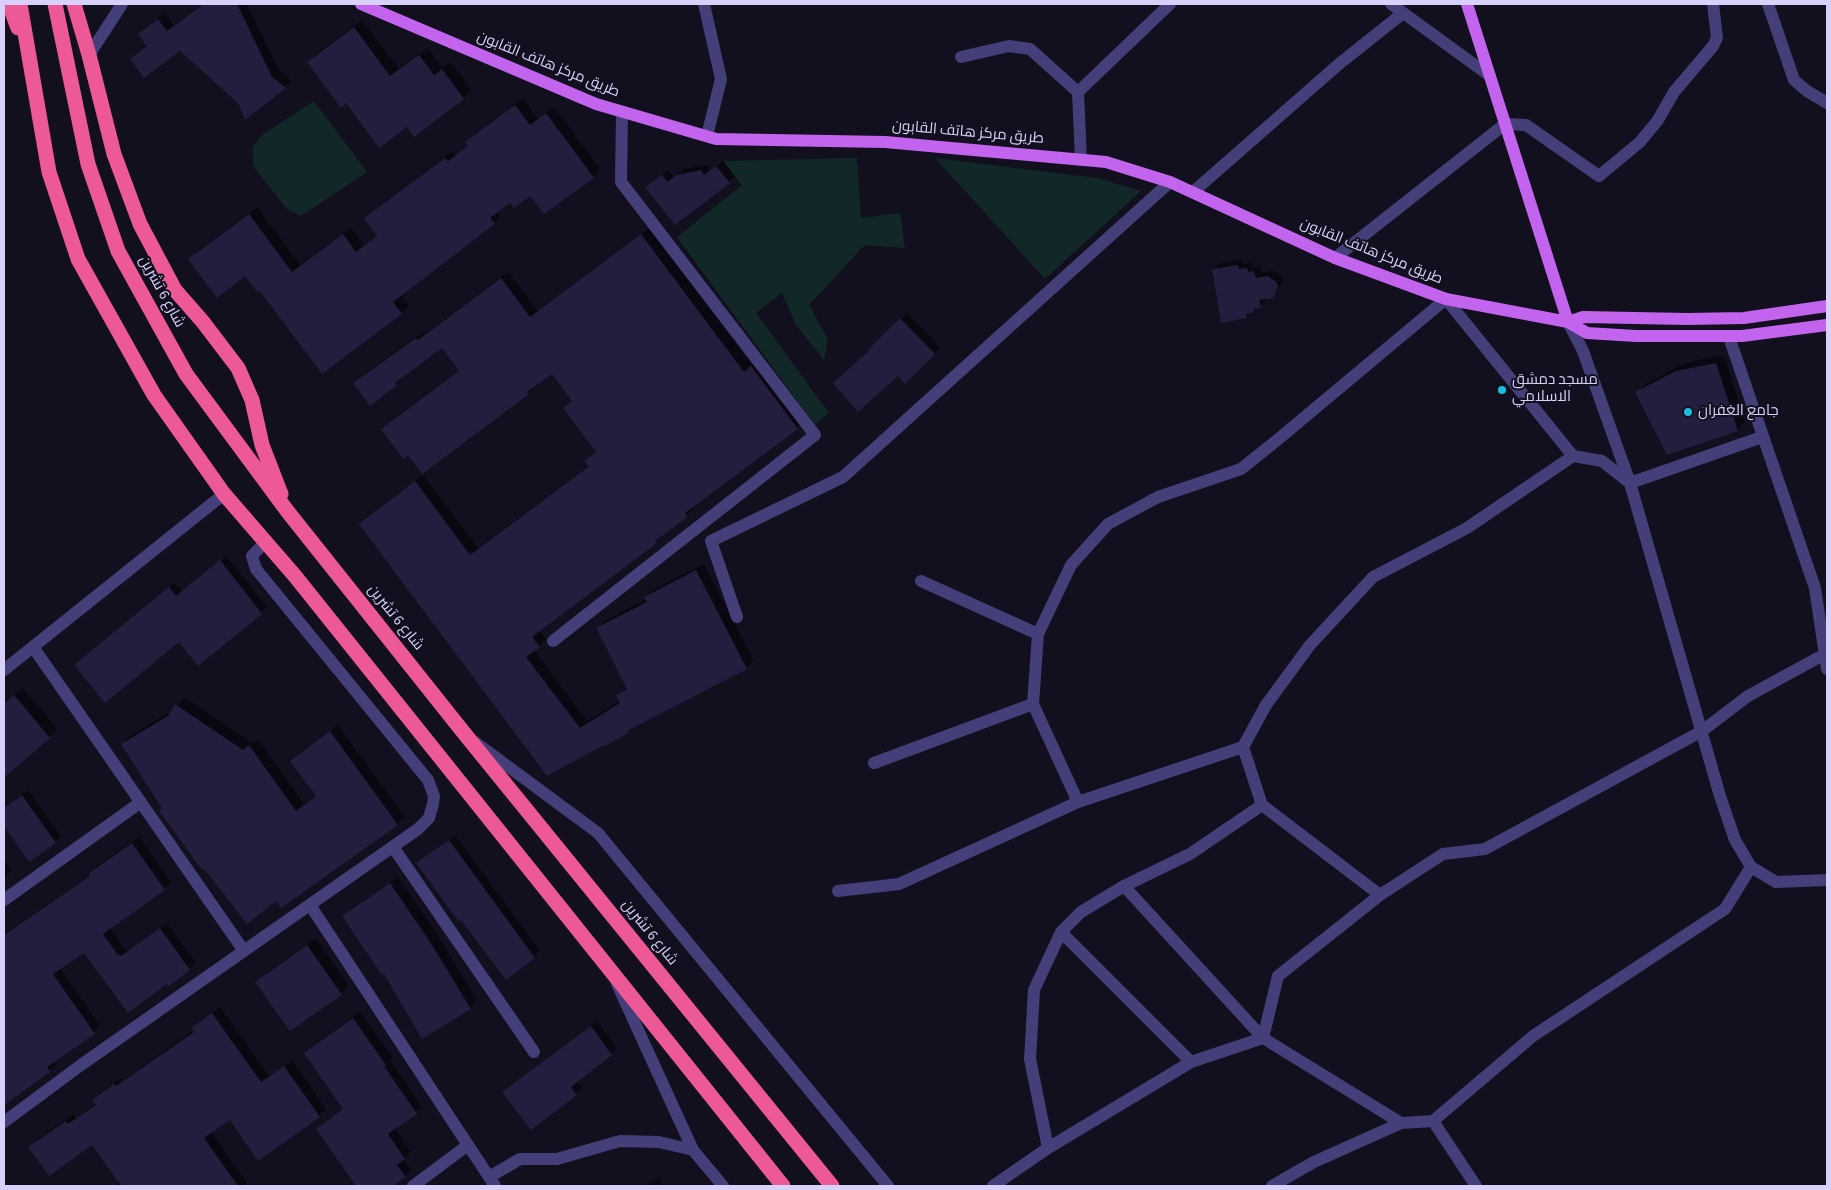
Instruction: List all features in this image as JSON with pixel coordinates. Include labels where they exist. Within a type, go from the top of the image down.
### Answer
[{"type":"highway","points":[[8,4],[30,63]]},
{"type":"highway","points":[[20,4],[49,172],[78,259],[154,395],[224,494],[295,576],[473,801],[783,1186]]},
{"type":"highway","name":"شارع 6 تشرين","points":[[55,4],[88,164],[118,251],[186,374],[288,512],[464,733],[832,1186]]},
{"type":"highway","points":[[74,4],[114,154],[140,224],[175,290],[203,322],[238,368],[252,400],[262,445],[288,512]]},
{"type":"main road","name":"طريق مركز هاتف القابون","points":[[361,4],[596,104],[716,139],[885,142],[1106,162],[1170,182],[1334,258],[1446,300],[1568,322]]},
{"type":"main road","points":[[1467,4],[1568,322],[1587,333],[1606,335],[1729,336],[1827,325]]},
{"type":"main road","points":[[1568,322],[1583,317],[1687,320],[1744,318],[1827,306]]},
{"type":"street","points":[[89,55],[122,4]]},
{"type":"street","points":[[704,4],[721,78],[707,136]]},
{"type":"street","points":[[1078,92],[1170,4]]},
{"type":"street","points":[[1391,4],[1490,76]]},
{"type":"street","points":[[1334,258],[1505,124],[1526,125],[1599,176],[1640,142],[1658,120],[1674,92],[1713,46],[1717,38],[1713,4]]},
{"type":"street","points":[[1768,4],[1794,80],[1807,91],[1827,103]]},
{"type":"street","points":[[1193,192],[1339,64],[1403,13]]},
{"type":"street","points":[[961,57],[1009,46],[1030,49],[1078,92],[1081,160]]},
{"type":"street","points":[[553,640],[815,435],[621,182],[622,112]]},
{"type":"street","points":[[737,617],[711,541],[843,478],[1170,182]]},
{"type":"street","points":[[1078,802],[1033,704],[1038,634],[1071,565],[1108,524],[1158,497],[1241,468],[1446,300],[1572,456],[1602,461],[1630,483]]},
{"type":"street","points":[[1568,322],[1583,351],[1630,483],[1720,796],[1735,840],[1751,867],[1776,882],[1827,880]]},
{"type":"street","points":[[1729,336],[1814,588],[1827,669]]},
{"type":"street","points":[[1630,483],[1762,437]]},
{"type":"street","points":[[838,891],[899,884],[1078,802],[1243,747],[1266,705],[1310,645],[1373,577],[1467,528],[1572,456]]},
{"type":"street","points":[[4,670],[224,494]]},
{"type":"street","points":[[4,1122],[81,1065],[418,829],[429,818],[434,804],[432,788],[428,780],[256,569],[252,556],[265,542]]},
{"type":"street","points":[[922,581],[1038,634]]},
{"type":"street","points":[[33,647],[244,951]]},
{"type":"street","points":[[1263,1038],[1278,976],[1380,895],[1443,854],[1485,849],[1702,731],[1748,696],[1825,654]]},
{"type":"street","points":[[874,763],[1033,704]]},
{"type":"street","points":[[464,733],[598,833],[888,1186]]},
{"type":"street","points":[[1243,747],[1262,805],[1380,895]]},
{"type":"street","points":[[4,900],[140,802]]},
{"type":"street","points":[[1048,1148],[1030,1059],[1034,990],[1061,932],[1081,912],[1124,886],[1190,854],[1262,805]]},
{"type":"street","points":[[392,847],[534,1052]]},
{"type":"street","points":[[1272,1186],[1314,1162],[1401,1123],[1434,1121],[1533,1036],[1725,909],[1751,867]]},
{"type":"street","points":[[1124,886],[1263,1038],[1401,1123]]},
{"type":"street","points":[[310,905],[492,1182],[520,1160],[557,1159],[620,1141],[659,1142],[693,1150]]},
{"type":"street","points":[[1061,932],[1191,1062]]},
{"type":"street","points":[[610,970],[693,1150],[723,1186]]},
{"type":"street","points":[[993,1186],[1048,1148],[1191,1062],[1263,1038]]},
{"type":"street","points":[[1434,1121],[1476,1186]]},
{"type":"street","points":[[413,1186],[468,1145]]},
{"type":"green space","points":[[314,101],[367,172],[301,216],[287,209],[253,166],[253,147],[263,134]]},
{"type":"green space","points":[[857,158],[861,218],[900,213],[905,248],[865,245],[809,305],[828,339],[824,360],[796,325],[782,293],[756,313],[829,413],[815,425],[677,237],[742,185],[723,161]]},
{"type":"green space","points":[[935,158],[1097,178],[1141,191],[1045,279]]},
{"type":"building","points":[[203,4],[237,4],[272,77],[286,88],[245,120],[238,103],[180,51],[144,78],[130,59],[147,46],[138,34],[158,19],[167,31]]},
{"type":"building","points":[[354,27],[390,76],[419,55],[434,75],[442,69],[464,99],[414,137],[407,127],[379,148],[346,103],[341,108],[307,62]]},
{"type":"building","points":[[515,105],[530,125],[546,113],[594,178],[544,214],[530,196],[514,208],[510,203],[490,218],[495,224],[393,302],[402,314],[322,374],[260,291],[258,293],[245,276],[217,298],[188,259],[249,214],[292,272],[343,234],[356,252],[377,236],[364,218],[445,158],[448,161],[468,146],[465,142]]},
{"type":"building","points":[[716,166],[730,183],[675,225],[645,187],[662,175],[667,182],[677,175],[701,170],[704,175]]},
{"type":"building","points":[[641,234],[744,372],[751,366],[798,429],[685,513],[687,517],[655,541],[657,543],[532,637],[540,647],[526,657],[580,728],[620,703],[616,695],[627,689],[596,628],[647,602],[644,597],[696,570],[747,669],[627,731],[628,733],[605,746],[547,776],[359,524],[415,481],[470,555],[589,466],[584,461],[596,452],[563,408],[572,401],[552,374],[527,392],[529,394],[422,474],[408,455],[403,459],[381,429],[459,371],[442,348],[395,383],[397,385],[370,406],[353,383],[416,338],[418,340],[501,278],[530,317]]},
{"type":"building","points":[[1238,265],[1239,269],[1247,268],[1248,272],[1254,271],[1256,278],[1268,276],[1276,282],[1278,287],[1273,298],[1259,300],[1261,308],[1254,309],[1254,312],[1246,314],[1247,318],[1221,323],[1212,269]]},
{"type":"building","points":[[900,318],[935,354],[905,384],[898,376],[858,412],[833,383],[871,349]]},
{"type":"building","name":"جامع الغفران","points":[[1716,363],[1738,431],[1667,455],[1635,392],[1676,371]]},
{"type":"building","points":[[220,560],[262,614],[198,666],[179,642],[105,703],[74,665],[169,587],[176,596]]},
{"type":"building","points":[[14,695],[50,738],[4,778],[4,704]]},
{"type":"building","points":[[175,704],[243,750],[249,745],[296,811],[316,796],[290,761],[330,731],[398,825],[281,908],[276,901],[247,924],[204,869],[202,870],[159,811],[162,808],[121,744],[168,716]]},
{"type":"building","points":[[22,795],[56,843],[29,862],[4,826],[4,808]]},
{"type":"building","points":[[449,840],[535,958],[506,980],[461,920],[459,922],[416,863]]},
{"type":"building","points":[[132,843],[165,890],[103,934],[118,955],[120,954],[121,956],[160,928],[190,970],[169,986],[167,984],[128,1013],[84,953],[53,974],[95,1034],[47,1067],[50,1072],[4,1105],[4,935],[90,876],[89,873]]},
{"type":"building","points":[[390,883],[430,942],[471,1009],[422,1039],[384,974],[382,975],[342,916]]},
{"type":"building","points":[[307,945],[342,995],[290,1031],[255,982]]},
{"type":"building","points":[[212,1013],[261,1082],[284,1066],[320,1117],[258,1161],[230,1120],[204,1138],[238,1186],[121,1186],[92,1145],[49,1176],[28,1147],[66,1121],[68,1124],[96,1105],[92,1100],[114,1084],[116,1086],[194,1032],[191,1028]]},
{"type":"building","points":[[353,1018],[417,1114],[388,1134],[405,1159],[397,1165],[406,1177],[393,1186],[356,1186],[316,1129],[343,1109],[304,1053]]},
{"type":"building","points":[[591,1026],[612,1055],[571,1087],[577,1095],[531,1130],[502,1092]]},
{"type":"place","name":"مسجد دمشق الاسلامي","points":[[1502,390]]},
{"type":"place","name":"جامع الغفران","points":[[1688,412]]}]
